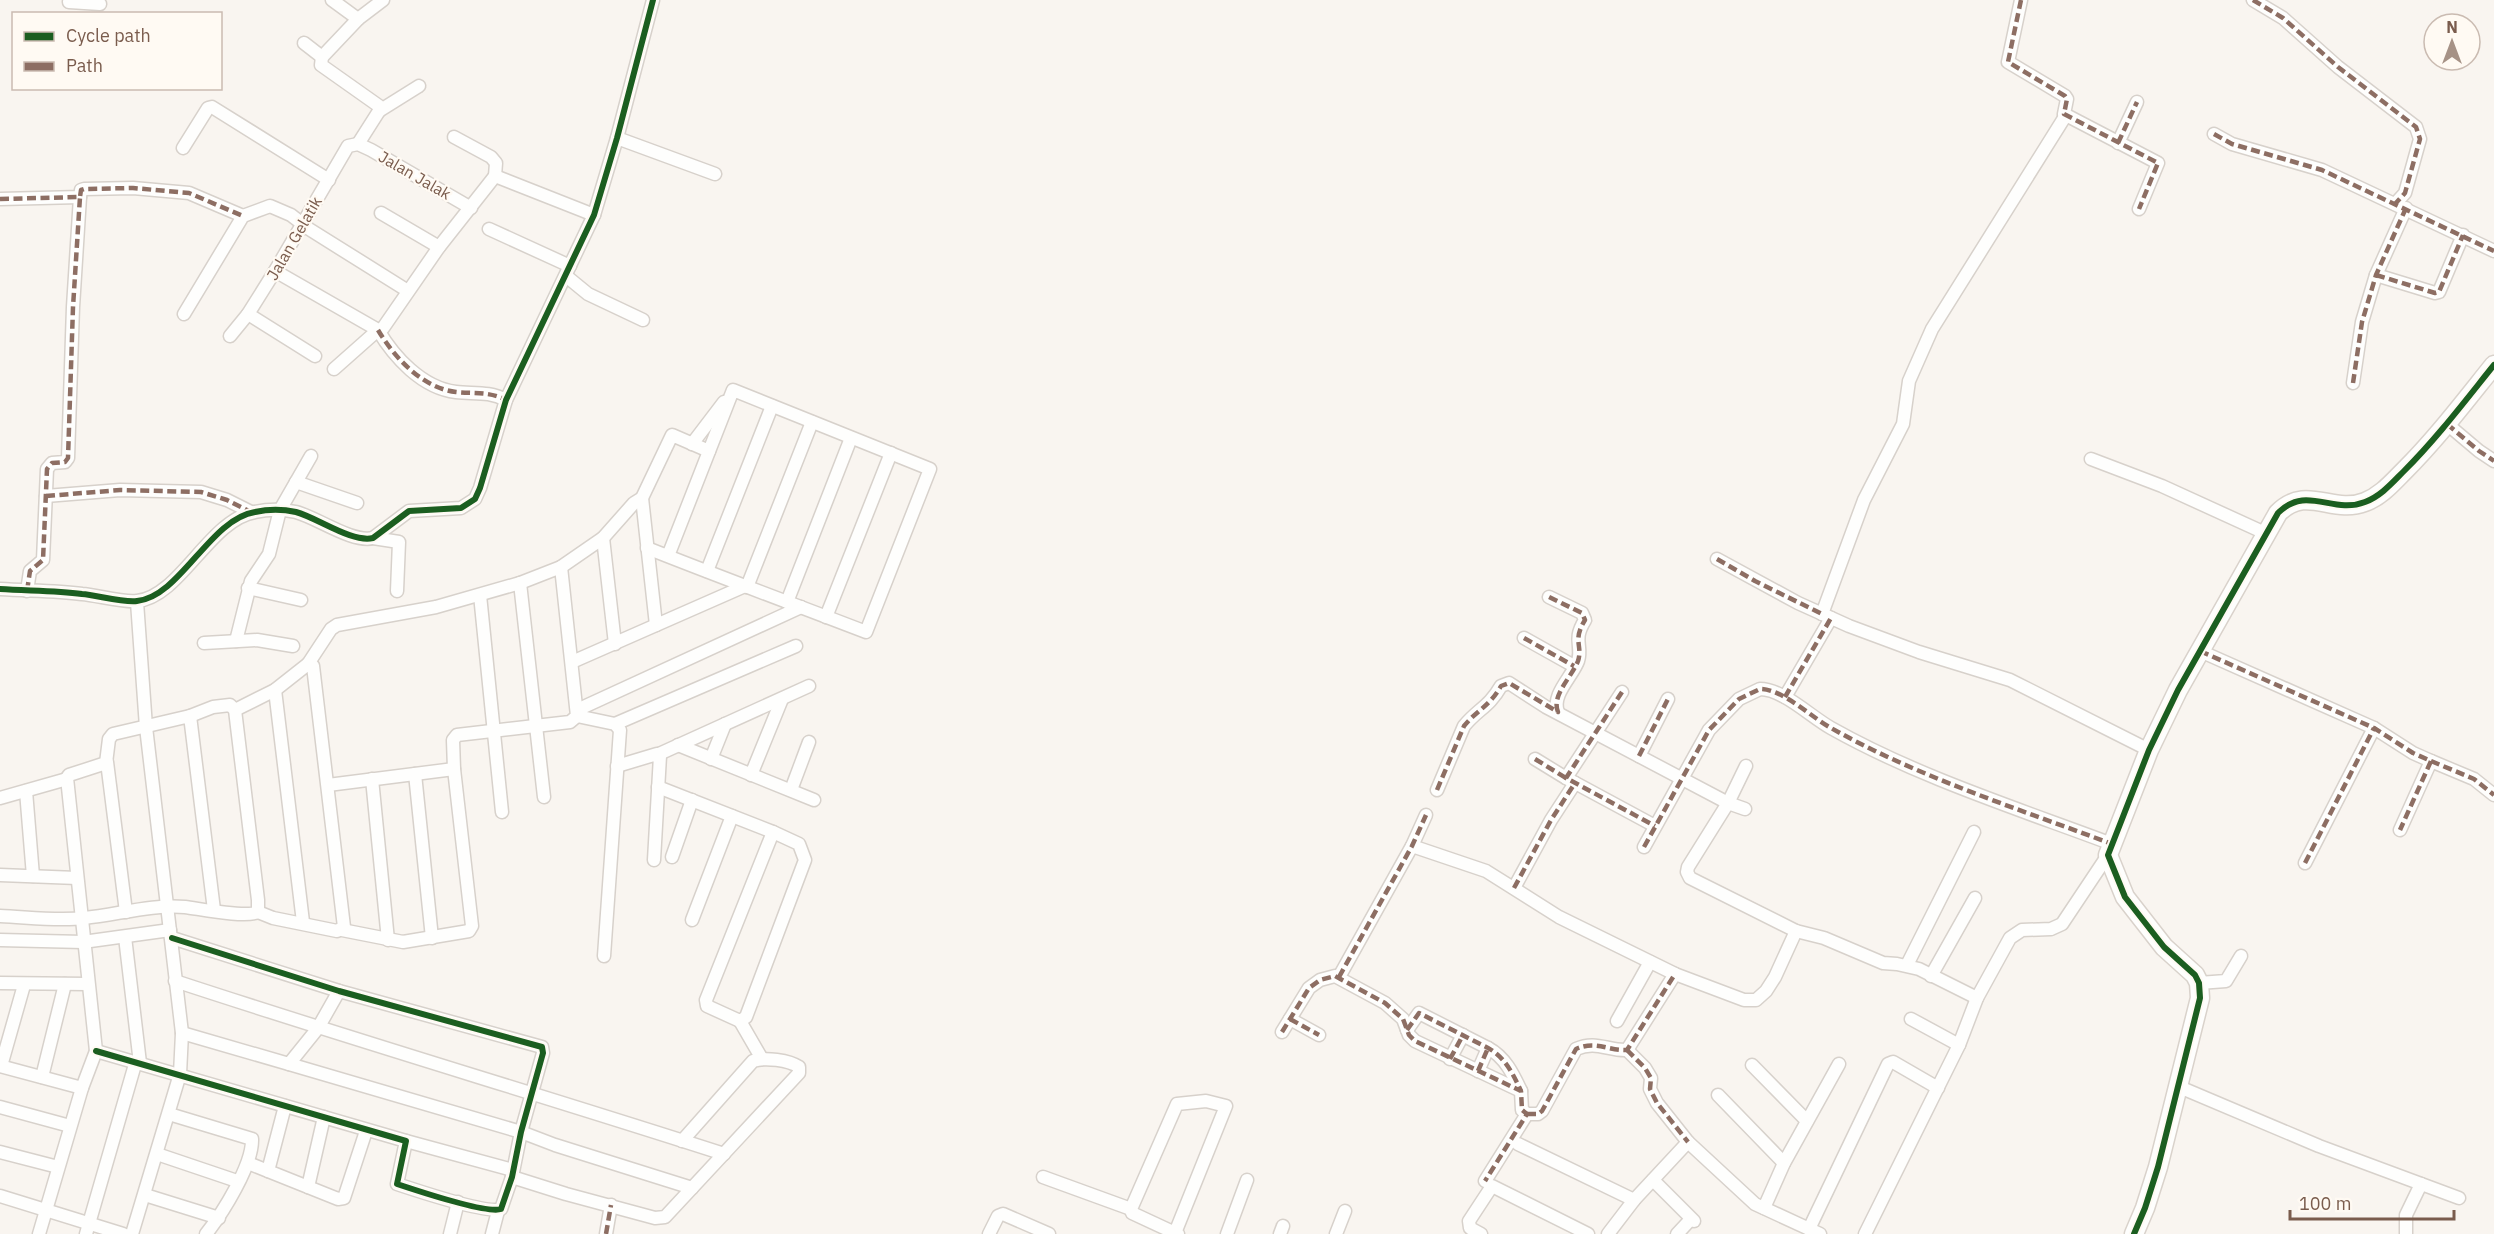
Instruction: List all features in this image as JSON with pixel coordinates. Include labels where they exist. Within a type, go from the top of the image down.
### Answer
[{"type":"street","points":[[332,0],[358,19]]},
{"type":"street","points":[[382,0],[358,19],[322,57],[321,65],[375,101],[379,111],[419,86]]},
{"type":"street","points":[[373,538],[409,511],[461,508],[470,503],[480,488],[506,400],[594,215],[618,138],[652,0]]},
{"type":"street","points":[[2021,0],[2007,60],[2012,66],[2065,96],[2067,99],[2063,112],[2066,115],[2158,164],[2139,209]]},
{"type":"street","points":[[2253,0],[2275,6],[2416,127],[2420,140],[2405,193],[2362,322],[2353,383]]},
{"type":"street","points":[[68,5],[100,4]]},
{"type":"street","points":[[304,43],[322,57]]},
{"type":"street","points":[[2118,143],[2137,102]]},
{"type":"street","points":[[183,148],[208,108],[212,106],[328,180]]},
{"type":"street","name":"Jalan Gelatik","points":[[230,336],[248,314],[275,271],[346,148],[351,144],[358,144],[379,111]]},
{"type":"street","points":[[1785,697],[1827,616],[1864,500],[1903,424],[1910,381],[1932,329],[2066,115]]},
{"type":"street","points":[[2214,134],[2232,144],[2322,170],[2494,251]]},
{"type":"street","points":[[334,369],[383,327],[439,247],[495,176],[496,163],[491,157],[454,138]]},
{"type":"street","points":[[618,138],[715,174]]},
{"type":"street","name":"Jalan Jalak","points":[[358,144],[471,208]]},
{"type":"street","points":[[495,176],[594,215]]},
{"type":"street","points":[[27,591],[30,571],[43,560],[49,466],[52,463],[64,462],[69,458],[73,308],[82,189],[180,192],[205,199],[243,216]]},
{"type":"street","points":[[0,199],[80,197]]},
{"type":"street","points":[[184,315],[243,216],[274,206],[408,291]]},
{"type":"street","points":[[381,213],[439,247]]},
{"type":"street","points":[[489,230],[568,271],[595,298],[643,320]]},
{"type":"street","points":[[2376,275],[2435,293],[2439,292],[2463,235]]},
{"type":"street","points":[[275,271],[378,330],[398,358],[429,382],[454,392],[489,393],[506,400]]},
{"type":"street","points":[[248,314],[315,356]]},
{"type":"street","points":[[1865,1234],[1959,1045],[1977,998],[2010,938],[2022,930],[2051,929],[2062,924],[2110,849],[2149,750],[2200,651],[2278,513],[2293,501],[2310,500],[2349,506],[2382,493],[2447,424],[2494,365]]},
{"type":"street","points":[[647,548],[866,633],[930,469],[733,390]]},
{"type":"street","points":[[692,444],[733,390]]},
{"type":"street","points":[[668,556],[733,390]]},
{"type":"street","points":[[707,571],[772,406]]},
{"type":"street","points":[[572,662],[746,586],[812,422]]},
{"type":"street","points":[[2447,424],[2479,452],[2494,461]]},
{"type":"street","points":[[656,625],[642,498],[672,435],[709,451]]},
{"type":"street","points":[[787,602],[851,438]]},
{"type":"street","points":[[826,617],[891,453]]},
{"type":"street","points":[[236,641],[248,588],[269,554],[280,510],[311,456]]},
{"type":"street","points":[[2091,459],[2162,486],[2265,533]]},
{"type":"street","points":[[296,482],[357,503]]},
{"type":"street","points":[[46,496],[120,490],[201,492],[227,500],[251,512]]},
{"type":"street","points":[[235,710],[275,690],[308,664],[331,629],[337,625],[436,607],[520,583],[561,567],[603,538],[634,503],[642,498]]},
{"type":"street","points":[[0,589],[79,593],[136,602],[162,590],[175,580],[227,525],[251,512],[280,510],[296,512],[361,538],[399,542],[397,591]]},
{"type":"street","points":[[603,538],[615,644]]},
{"type":"street","points":[[1717,559],[1755,581],[1827,616],[1919,652],[2010,680],[2149,750]]},
{"type":"street","points":[[561,567],[580,715]]},
{"type":"street","points":[[520,583],[544,797]]},
{"type":"street","points":[[248,588],[301,600]]},
{"type":"street","points":[[480,595],[502,812]]},
{"type":"street","points":[[1549,597],[1582,613],[1585,620],[1578,632],[1578,660],[1559,694],[1556,708],[1558,712]]},
{"type":"street","points":[[132,1234],[180,1074],[182,1033],[146,727],[136,602]]},
{"type":"street","points":[[0,916],[81,920],[167,907],[214,910],[240,915],[258,912],[273,918],[403,942],[469,931],[472,926],[454,770],[454,736],[570,722],[580,715],[801,607]]},
{"type":"street","points":[[1524,638],[1574,666]]},
{"type":"street","points":[[204,643],[257,640],[293,646]]},
{"type":"street","points":[[609,723],[796,646]]},
{"type":"street","points":[[2200,651],[2374,728],[2413,753],[2474,779],[2494,795]]},
{"type":"street","points":[[308,664],[312,664],[315,668],[344,927],[342,930]]},
{"type":"street","points":[[1437,790],[1464,726],[1492,701],[1501,686],[1509,683],[1683,780],[1745,809]]},
{"type":"street","points":[[618,766],[659,754],[809,686]]},
{"type":"street","points":[[1644,847],[1709,730],[1739,699],[1760,689],[1785,697],[1818,721],[1850,739],[2110,849]]},
{"type":"street","points":[[275,690],[303,922]]},
{"type":"street","points":[[1514,888],[1596,732],[1622,692]]},
{"type":"street","points":[[751,775],[782,699]]},
{"type":"street","points":[[1639,756],[1668,699]]},
{"type":"street","points":[[126,912],[107,762],[110,736],[230,705],[235,710],[258,912]]},
{"type":"street","points":[[580,715],[609,723],[620,730],[604,956]]},
{"type":"street","points":[[190,716],[214,910]]},
{"type":"street","points":[[711,759],[725,724]]},
{"type":"street","points":[[2305,863],[2374,728]]},
{"type":"street","points":[[791,790],[809,742]]},
{"type":"street","points":[[678,745],[814,800]]},
{"type":"street","points":[[654,860],[659,754]]},
{"type":"street","points":[[1535,759],[1570,781],[1655,826]]},
{"type":"street","points":[[2400,831],[2431,761]]},
{"type":"street","points":[[0,798],[67,779],[69,775],[107,762]]},
{"type":"street","points":[[1746,766],[1728,803],[1689,864],[1688,875],[1796,931],[1824,938],[1883,963],[1907,966],[1977,998]]},
{"type":"street","points":[[328,785],[454,770]]},
{"type":"street","points":[[415,774],[432,938]]},
{"type":"street","points":[[39,1234],[70,1126],[96,1051],[87,984],[67,779]]},
{"type":"street","points":[[372,779],[388,940]]},
{"type":"street","points":[[658,787],[799,843],[805,860],[746,1017],[740,1021]]},
{"type":"street","points":[[26,791],[33,876]]},
{"type":"street","points":[[672,857],[692,800]]},
{"type":"street","points":[[1339,977],[1412,846],[1426,815]]},
{"type":"street","points":[[692,920],[732,816]]},
{"type":"street","points":[[762,1059],[740,1021],[707,1006],[706,999],[773,832]]},
{"type":"street","points":[[1907,966],[1974,832]]},
{"type":"street","points":[[1412,846],[1486,871],[1558,917],[1675,974],[1744,1000],[1756,1000],[1766,991],[1796,931]]},
{"type":"street","points":[[2110,849],[2118,884],[2134,911],[2163,947],[2192,972],[2199,983],[2200,998],[2158,1167],[2134,1234]]},
{"type":"street","points":[[0,875],[77,878]]},
{"type":"street","points":[[1931,976],[1975,898]]},
{"type":"street","points":[[0,940],[83,941],[170,931],[339,991],[540,1046],[543,1053],[521,1132],[513,1173],[501,1209],[498,1210],[492,1234]]},
{"type":"street","points":[[87,1229],[138,1062],[125,937]]},
{"type":"street","points":[[2199,983],[2226,981],[2241,956]]},
{"type":"street","points":[[1617,1021],[1650,962]]},
{"type":"street","points":[[1627,1050],[1675,974]]},
{"type":"street","points":[[1282,1032],[1302,996],[1314,982],[1324,978],[1339,977],[1385,1003],[1403,1019],[1415,1041],[1521,1091]]},
{"type":"street","points":[[175,981],[318,1028],[532,1092],[724,1154]]},
{"type":"street","points":[[0,983],[87,984]]},
{"type":"street","points":[[24,984],[0,1066],[82,1088]]},
{"type":"street","points":[[42,1077],[65,984]]},
{"type":"street","points":[[289,1064],[318,1028],[339,991]]},
{"type":"street","points":[[1407,1030],[1419,1013],[1497,1053],[1521,1091],[1522,1110],[1527,1114],[1538,1114],[1542,1111],[1576,1048],[1586,1044],[1600,1044],[1627,1050],[1646,1068],[1651,1078],[1650,1089],[1657,1103],[1688,1142],[1755,1204],[1814,1232],[1888,1064],[1893,1062],[1938,1088]]},
{"type":"street","points":[[1290,1019],[1319,1035]]},
{"type":"street","points":[[1911,1019],[1959,1045]]},
{"type":"street","points":[[182,1033],[521,1132],[692,1188]]},
{"type":"street","points":[[1450,1059],[1462,1035]]},
{"type":"street","points":[[1478,1071],[1488,1048]]},
{"type":"street","points":[[96,1051],[406,1141],[513,1173],[566,1194],[655,1218],[668,1216],[799,1072],[799,1067],[794,1064],[762,1059],[749,1064],[682,1140]]},
{"type":"street","points":[[1764,1208],[1784,1163],[1839,1064]]},
{"type":"street","points":[[1752,1065],[1807,1121]]},
{"type":"street","points":[[2177,1086],[2319,1146],[2459,1198]]},
{"type":"street","points":[[1718,1095],[1784,1163]]},
{"type":"street","points":[[1043,1177],[1131,1209],[1132,1213],[1176,1234],[1226,1107],[1206,1101],[1177,1104],[1131,1209]]},
{"type":"street","points":[[268,1171],[285,1106]]},
{"type":"street","points":[[0,1107],[70,1126]]},
{"type":"street","points":[[169,1114],[249,1137],[252,1143],[248,1164],[219,1218],[206,1234]]},
{"type":"street","points":[[1485,1181],[1527,1114]]},
{"type":"street","points":[[308,1187],[324,1117]]},
{"type":"street","points":[[248,1164],[338,1199],[344,1198],[366,1131]]},
{"type":"street","points":[[406,1141],[397,1185],[458,1202],[498,1210]]},
{"type":"street","points":[[1608,1234],[1634,1200],[1688,1142]]},
{"type":"street","points":[[1518,1144],[1634,1200]]},
{"type":"street","points":[[0,1152],[58,1167]]},
{"type":"street","points":[[157,1154],[237,1181]]},
{"type":"street","points":[[1227,1234],[1246,1180]]},
{"type":"street","points":[[1653,1180],[1693,1220],[1677,1234]]},
{"type":"street","points":[[2406,1234],[2406,1215],[2421,1184]]},
{"type":"street","points":[[1481,1234],[1470,1228],[1469,1221],[1490,1187],[1494,1186],[1588,1234]]},
{"type":"street","points":[[145,1195],[219,1218]]},
{"type":"street","points":[[0,1196],[47,1209],[87,1229],[123,1234]]},
{"type":"street","points":[[450,1234],[458,1202]]},
{"type":"street","points":[[606,1234],[611,1205]]},
{"type":"street","points":[[1336,1234],[1345,1211]]},
{"type":"street","points":[[989,1234],[999,1216],[1003,1214],[1048,1234]]},
{"type":"marked path","points":[[2021,0],[2008,62],[2065,96],[2067,99],[2064,114],[2158,163],[2139,209]]},
{"type":"marked path","points":[[2253,0],[2283,18],[2338,67],[2416,127],[2420,139],[2405,193],[2395,204]]},
{"type":"marked path","points":[[2118,143],[2137,102]]},
{"type":"marked path","points":[[2214,134],[2232,144],[2322,170],[2494,251]]},
{"type":"marked path","points":[[0,199],[80,197],[81,190],[84,189],[133,188],[189,193],[243,216]]},
{"type":"marked path","points":[[27,591],[30,571],[43,560],[47,469],[52,463],[65,462],[68,458],[73,307],[80,197]]},
{"type":"marked path","points":[[2353,383],[2362,322],[2376,275],[2406,208]]},
{"type":"marked path","points":[[2376,275],[2435,293],[2439,292],[2463,235]]},
{"type":"marked path","points":[[378,330],[392,351],[421,378],[444,389],[487,394],[506,400]]},
{"type":"marked path","points":[[2447,424],[2494,461]]},
{"type":"marked path","points":[[46,496],[120,490],[201,492],[227,500],[251,512]]},
{"type":"marked path","points":[[1717,559],[1755,581],[1822,614]]},
{"type":"marked path","points":[[1437,790],[1464,726],[1492,699],[1501,686],[1509,683],[1558,712],[1557,699],[1578,661],[1578,638],[1585,620],[1582,613],[1549,597]]},
{"type":"marked path","points":[[1785,697],[1831,618]]},
{"type":"marked path","points":[[1524,638],[1574,666]]},
{"type":"marked path","points":[[2200,651],[2374,728],[2413,753],[2431,761],[2400,830]]},
{"type":"marked path","points":[[1644,847],[1709,730],[1739,699],[1760,689],[1769,690],[1787,698],[1831,728],[1899,762],[1969,791],[2112,844]]},
{"type":"marked path","points":[[1622,692],[1566,778],[1655,826]]},
{"type":"marked path","points":[[1639,756],[1668,699]]},
{"type":"marked path","points":[[2305,863],[2374,728]]},
{"type":"marked path","points":[[1535,759],[1566,778]]},
{"type":"marked path","points":[[2431,761],[2474,779],[2494,795]]},
{"type":"marked path","points":[[1514,888],[1551,820],[1575,783]]},
{"type":"marked path","points":[[1339,977],[1412,846],[1426,815]]},
{"type":"marked path","points":[[1527,1114],[1538,1114],[1542,1111],[1576,1049],[1583,1046],[1596,1046],[1627,1050],[1675,974]]},
{"type":"marked path","points":[[1282,1032],[1309,988],[1320,980],[1335,976],[1385,1003],[1403,1019],[1409,1035],[1415,1041],[1521,1091],[1522,1110],[1527,1114],[1485,1181]]},
{"type":"marked path","points":[[1407,1030],[1419,1013],[1488,1048],[1504,1061],[1521,1091]]},
{"type":"marked path","points":[[1290,1019],[1319,1035]]},
{"type":"marked path","points":[[1450,1059],[1463,1035]]},
{"type":"marked path","points":[[1478,1071],[1488,1048]]},
{"type":"marked path","points":[[1627,1050],[1645,1068],[1651,1078],[1650,1089],[1657,1103],[1688,1142]]},
{"type":"marked path","points":[[606,1234],[611,1205]]},
{"type":"cycle path","points":[[0,589],[62,592],[137,601],[153,596],[167,586],[224,528],[239,518],[255,512],[265,510],[296,512],[345,534],[365,539],[373,538],[409,511],[461,508],[475,499],[506,400],[594,215],[617,138],[653,0]]},
{"type":"cycle path","points":[[2134,1234],[2158,1167],[2200,998],[2199,983],[2195,975],[2164,947],[2125,897],[2108,855],[2149,750],[2178,690],[2278,513],[2299,501],[2310,500],[2353,505],[2376,496],[2428,446],[2494,365]]},
{"type":"cycle path","points":[[96,1051],[406,1141],[397,1184],[467,1205],[493,1210],[501,1209],[512,1177],[521,1132],[543,1053],[542,1047],[339,991],[172,938]]}]
